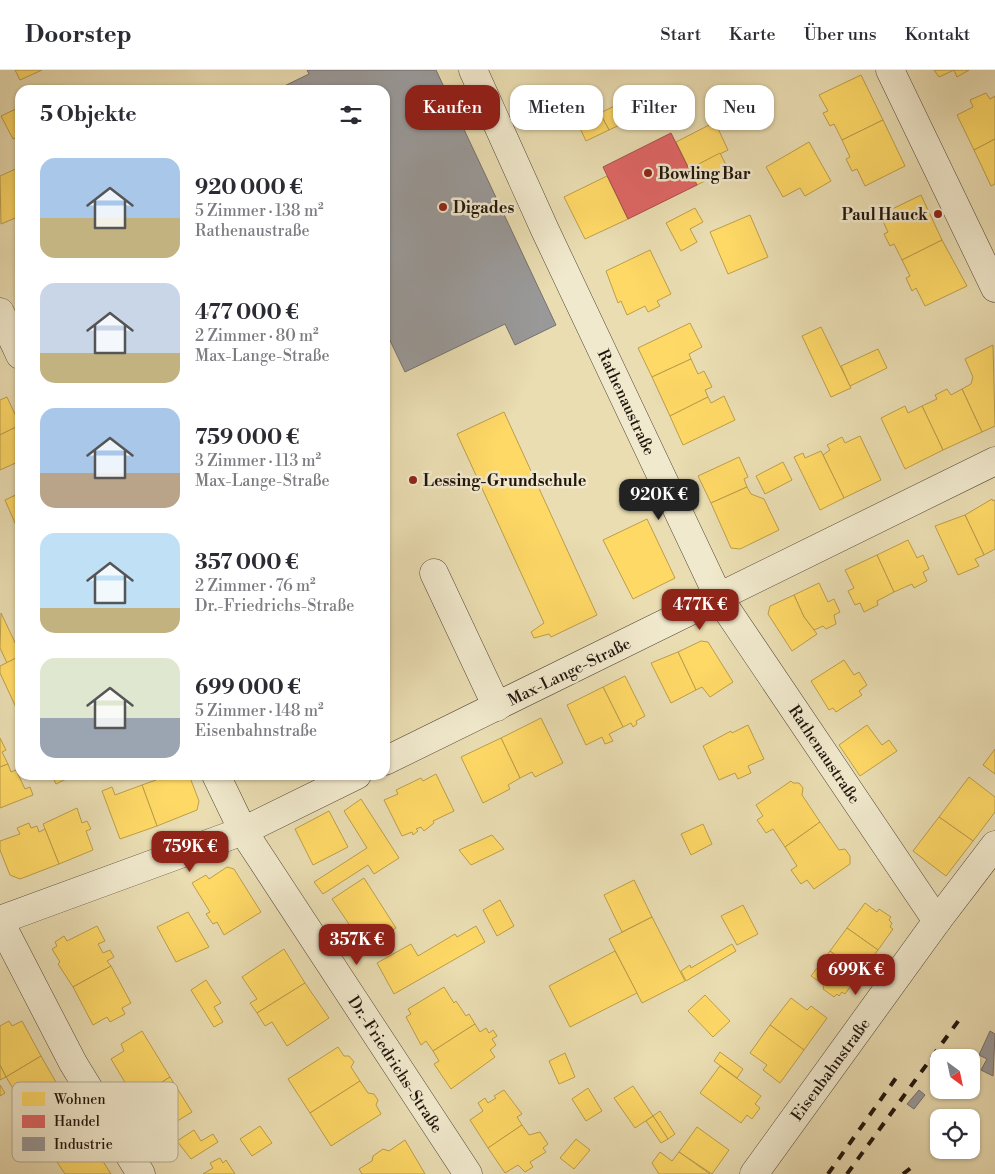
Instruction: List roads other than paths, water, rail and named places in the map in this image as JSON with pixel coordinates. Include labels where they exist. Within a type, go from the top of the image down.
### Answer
[{"type":"street","name":"Rathenaustraße","points":[[473,70],[545,230],[720,598],[937,921]]},
{"type":"street","points":[[890,70],[995,288]]},
{"type":"street","points":[[0,312],[15,344]]},
{"type":"street","name":"Max-Lange-Straße","points":[[390,759],[720,598],[995,461]]},
{"type":"street","points":[[434,573],[496,707]]},
{"type":"street","name":"Dr.-Friedrichs-Straße","points":[[218,780],[243,831],[468,1174]]},
{"type":"street","points":[[85,1082],[0,921],[243,831],[347,780]]},
{"type":"street","name":"Eisenbahnstraße","points":[[754,1174],[937,921],[995,845]]},
{"type":"street","points":[[134,1162],[141,1174]]},
{"type":"railway","points":[[847,1174],[959,1020]]},
{"type":"railway","points":[[828,1174],[896,1078]]},
{"type":"railway","points":[[903,1174],[912,1167]]},
{"type":"place","name":"Bowling Bar","points":[[648,173]]},
{"type":"place","name":"Digades","points":[[443,207]]},
{"type":"place","name":"Paul Hauck","points":[[938,214]]},
{"type":"place","name":"Lessing-Grundschule","points":[[413,480]]}]
